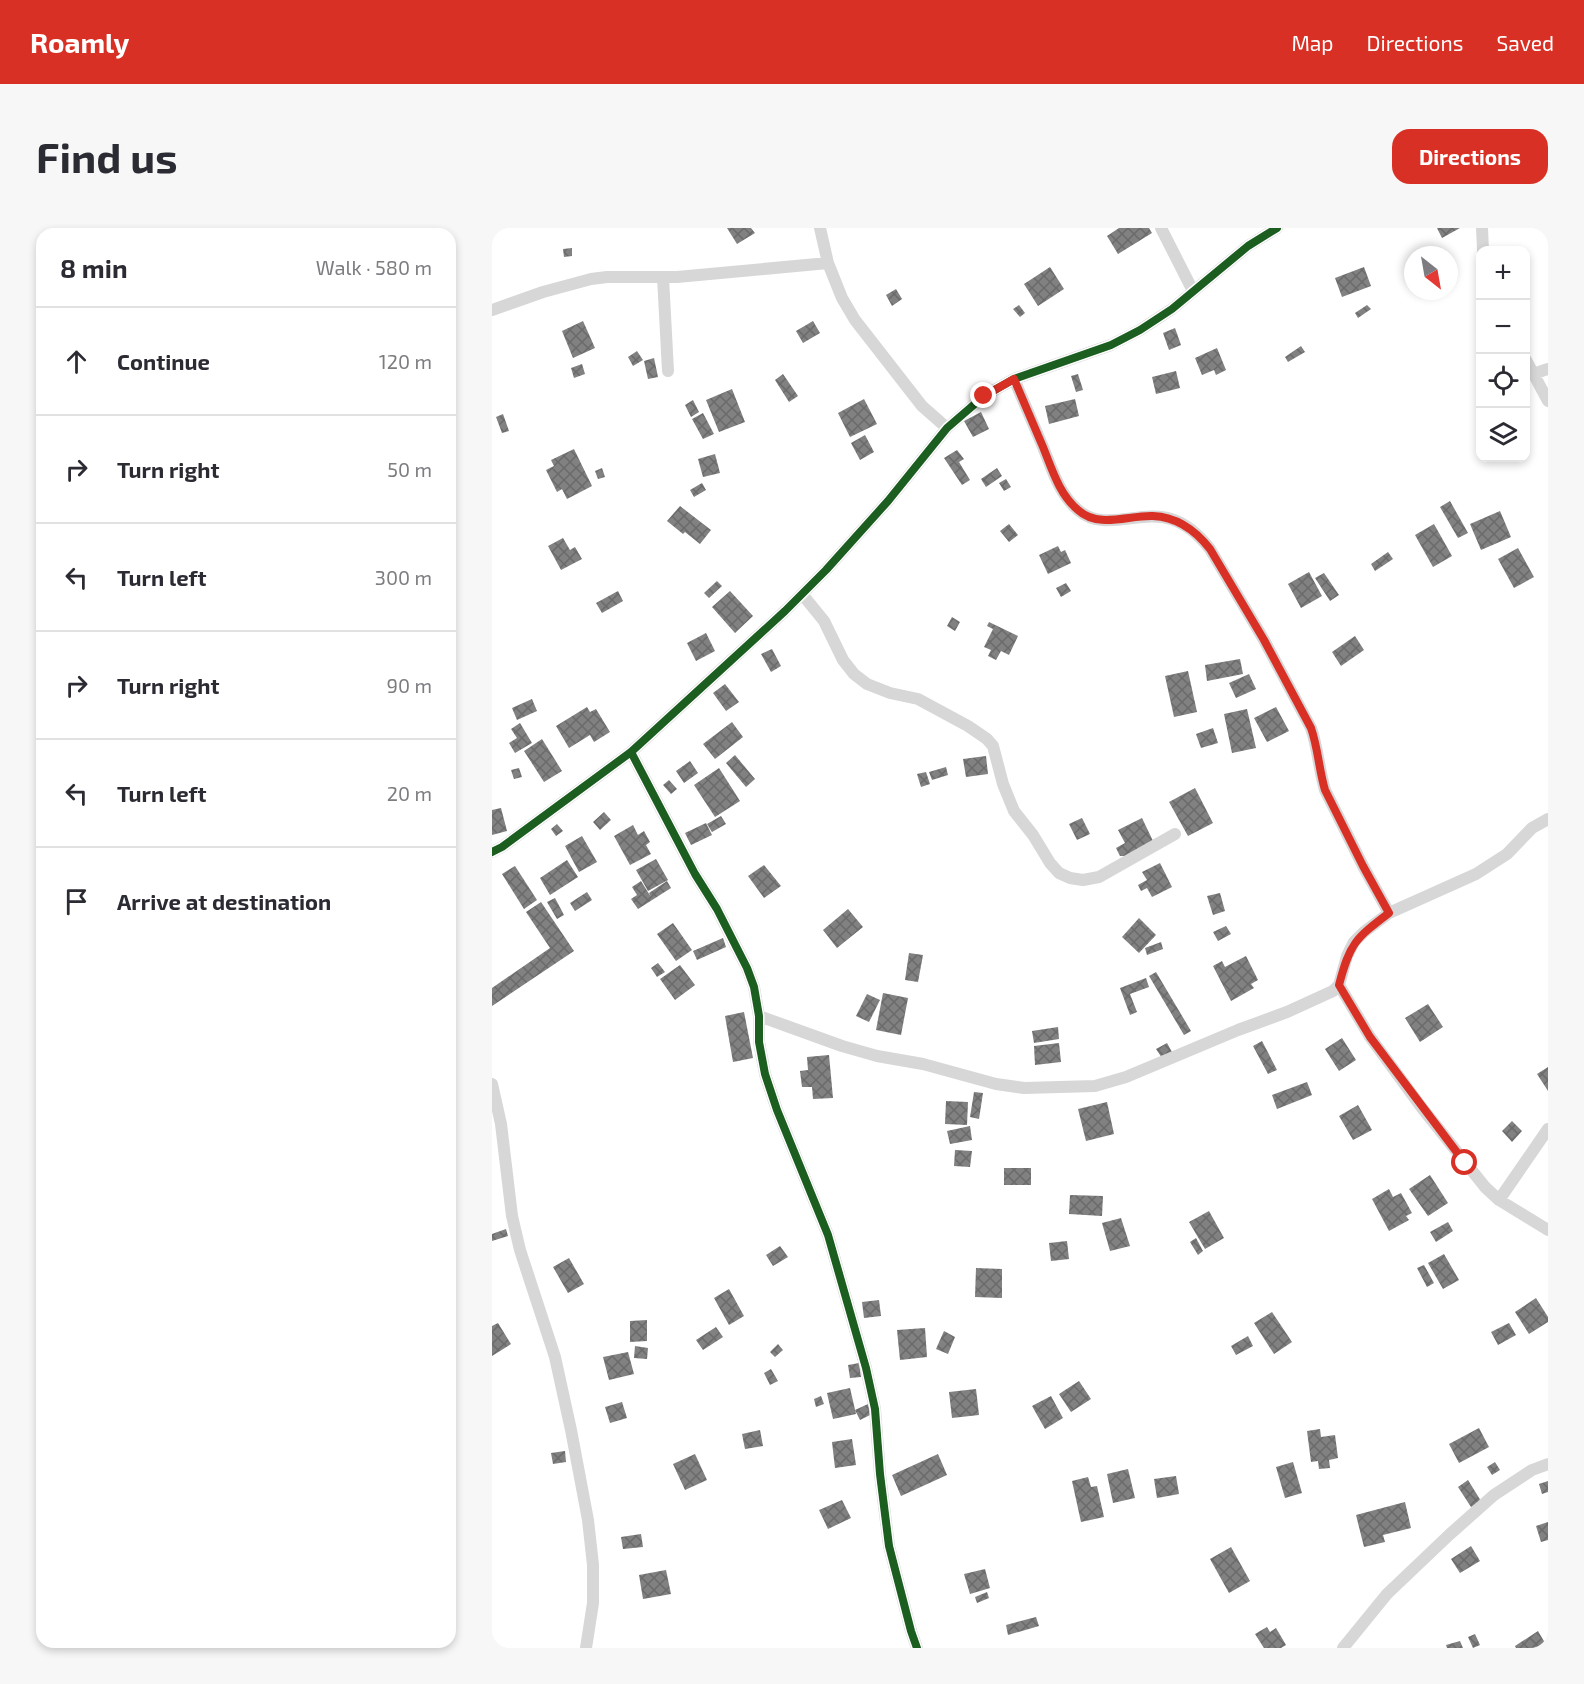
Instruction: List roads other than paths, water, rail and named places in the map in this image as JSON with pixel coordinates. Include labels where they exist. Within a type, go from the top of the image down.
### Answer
[{"type":"street","points":[[820,228],[828,263],[842,298],[855,321],[922,406],[947,428]]},
{"type":"street","points":[[1161,228],[1193,291]]},
{"type":"street","points":[[492,852],[631,752],[720,671],[826,570],[888,501],[947,428],[984,396],[1014,379],[1111,345],[1140,330],[1172,309],[1248,246],[1277,228]]},
{"type":"street","points":[[1482,228],[1483,246]]},
{"type":"street","points":[[492,310],[543,292],[591,279],[663,277],[828,263]]},
{"type":"street","points":[[663,277],[668,371]]},
{"type":"street","points":[[1530,368],[1548,401]]},
{"type":"street","points":[[1533,374],[1548,369]]},
{"type":"street","points":[[1014,379],[1062,493],[1078,510],[1088,518],[1100,520],[1153,516],[1171,519],[1189,528],[1202,538],[1210,549],[1264,640],[1311,728],[1325,790],[1389,913]]},
{"type":"street","points":[[802,594],[824,621],[843,660],[854,675],[867,684],[891,693],[918,699],[987,739],[993,746],[1003,783],[1014,811],[1059,873],[1083,880],[1099,877],[1175,834]]},
{"type":"street","points":[[631,752],[695,874],[717,909],[747,968],[754,987],[759,1016],[759,1042],[765,1074],[777,1110],[828,1235],[866,1368],[875,1409],[889,1546],[917,1648]]},
{"type":"street","points":[[759,1016],[865,1052],[923,1064],[996,1084],[1024,1088],[1095,1086],[1126,1077],[1333,991],[1339,985],[1347,956],[1354,942],[1364,932],[1389,913],[1476,874],[1507,854],[1532,828],[1548,819]]},
{"type":"street","points":[[1339,985],[1370,1037],[1485,1187],[1499,1200],[1548,1230]]},
{"type":"street","points":[[492,1084],[501,1124],[512,1216],[520,1250],[536,1294],[557,1366],[588,1520],[593,1565],[592,1603],[586,1648]]},
{"type":"street","points":[[1499,1200],[1548,1129]]},
{"type":"street","points":[[1343,1648],[1387,1594],[1449,1535],[1494,1495],[1532,1470],[1548,1464]]}]
